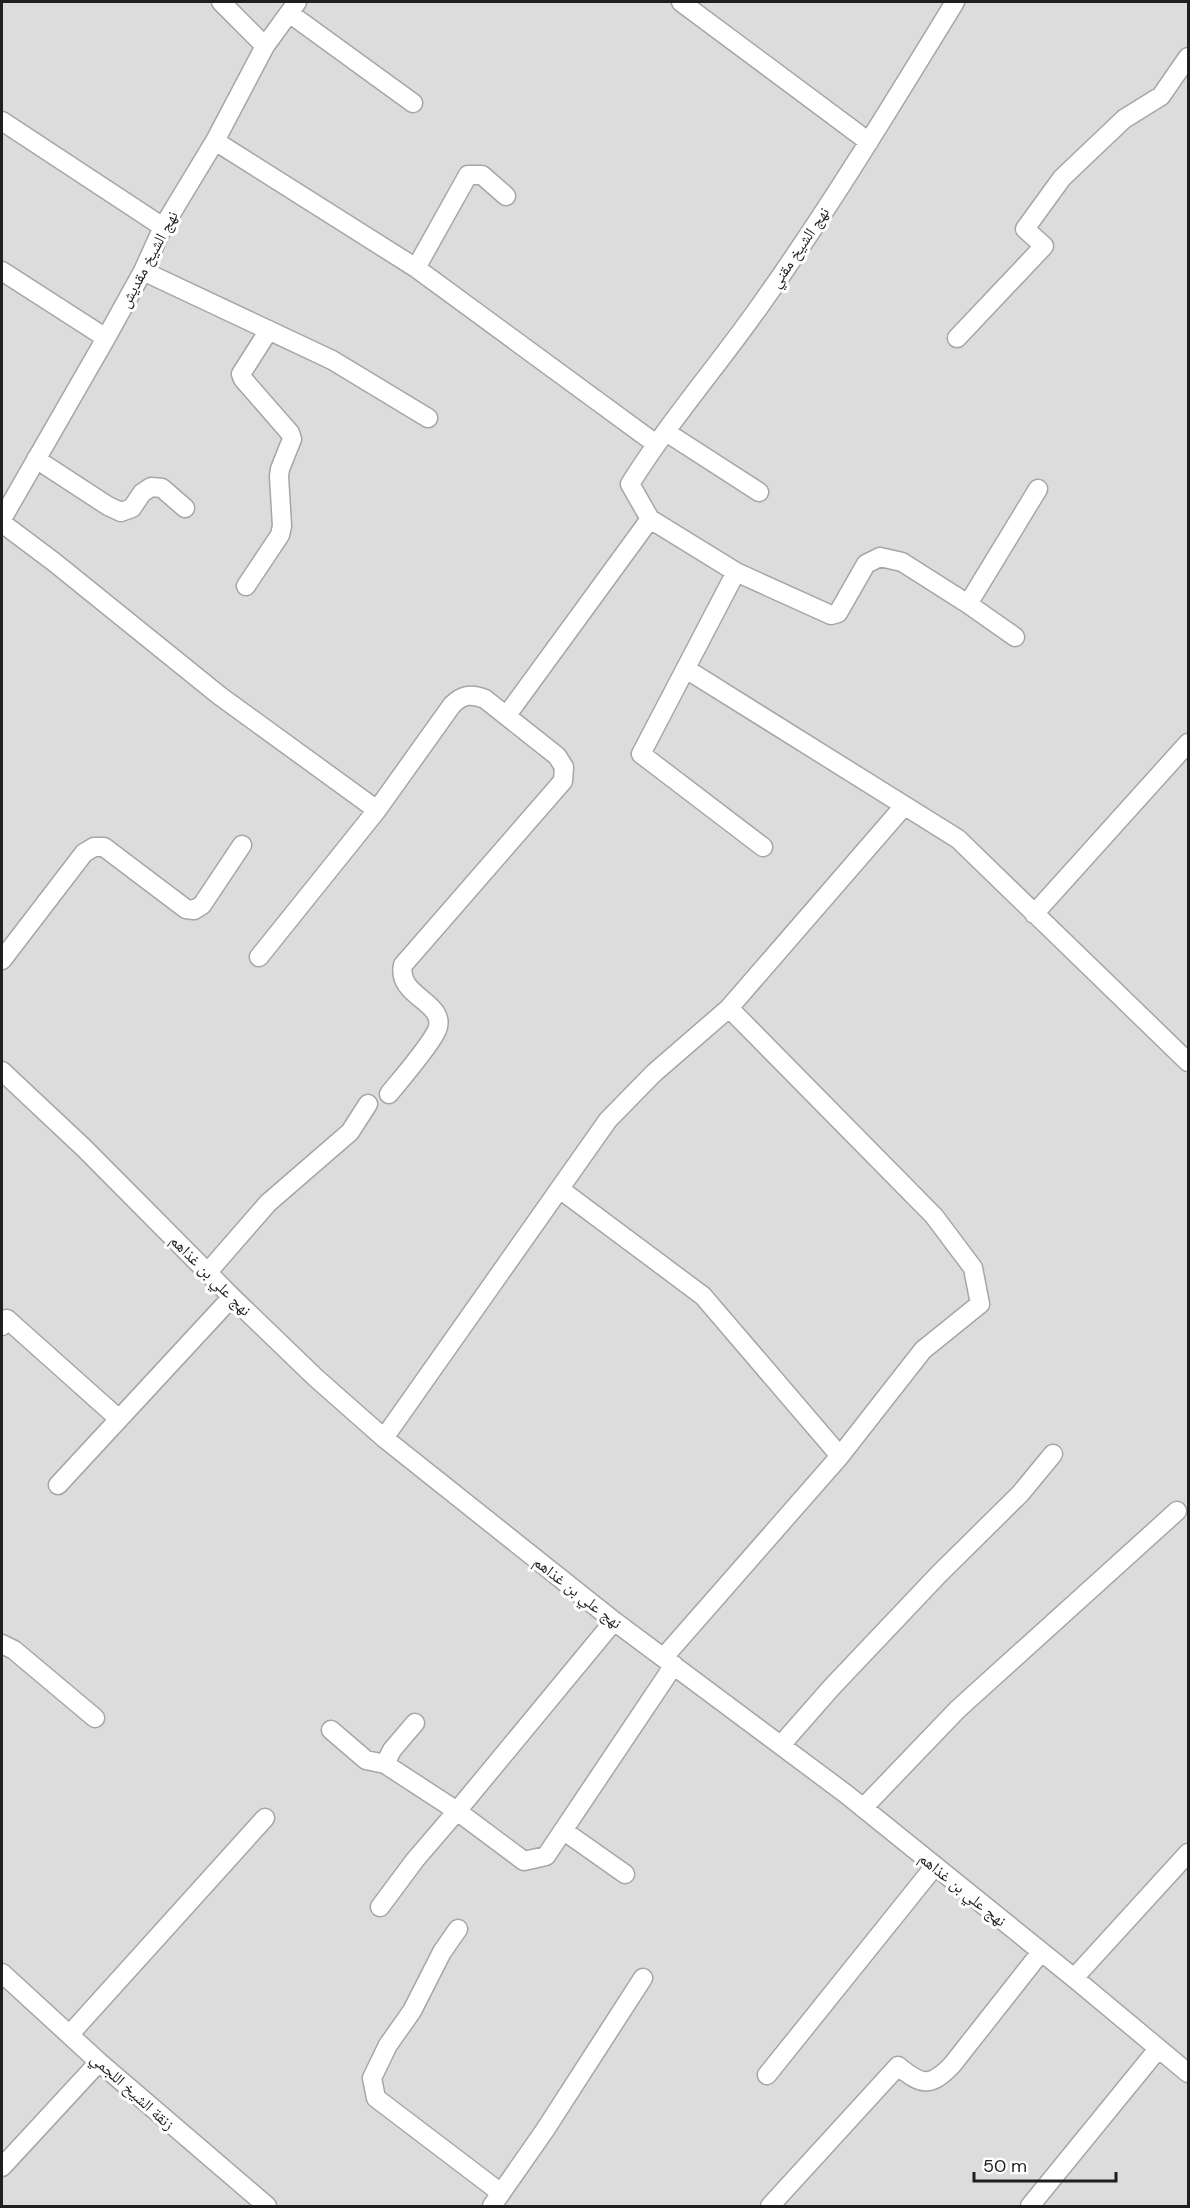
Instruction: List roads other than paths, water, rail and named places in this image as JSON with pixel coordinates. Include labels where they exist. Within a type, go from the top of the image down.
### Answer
[{"type":"street","points":[[221,2],[265,46]]},
{"type":"street","points":[[681,2],[869,142]]},
{"type":"street","name":"نهج الشيخ مقني","points":[[650,519],[630,484],[661,438],[764,301],[869,142],[955,2]]},
{"type":"street","points":[[293,7],[412,103]]},
{"type":"street","name":"نهج الشيخ مقديش","points":[[2,519],[106,338],[143,271],[163,227],[215,141],[265,46],[293,7]]},
{"type":"street","points":[[957,338],[1044,246],[1025,229],[1062,178],[1124,119],[1161,96],[1188,57]]},
{"type":"street","points":[[2,121],[163,227]]},
{"type":"street","points":[[215,141],[416,268],[661,438],[759,492]]},
{"type":"street","points":[[416,268],[468,175],[482,175],[506,196]]},
{"type":"street","points":[[2,271],[106,338]]},
{"type":"street","points":[[143,271],[332,360],[428,418]]},
{"type":"street","points":[[246,586],[280,535],[282,526],[279,476],[292,439],[290,433],[241,374],[269,330]]},
{"type":"street","points":[[36,459],[121,512],[132,508],[142,493],[151,487],[162,488],[185,508]]},
{"type":"street","points":[[968,604],[1038,489]]},
{"type":"street","points":[[507,715],[650,519],[736,572],[831,615],[838,613],[866,564],[880,557],[902,562],[968,604],[1015,638]]},
{"type":"street","points":[[2,524],[54,562],[220,696],[376,810]]},
{"type":"street","points":[[736,572],[641,754],[763,847]]},
{"type":"street","points":[[686,669],[958,839],[1188,1062]]},
{"type":"street","points":[[259,957],[376,810],[458,698],[476,695],[507,715],[557,756],[564,767],[563,781],[403,965],[402,980],[433,1010],[438,1024],[432,1038],[389,1094]]},
{"type":"street","points":[[1034,914],[1188,743]]},
{"type":"street","points":[[384,1438],[561,1190],[608,1120],[654,1073],[729,1008],[904,806]]},
{"type":"street","points":[[2,960],[84,853],[94,847],[104,847],[186,909],[194,909],[202,905],[243,845]]},
{"type":"street","points":[[331,1730],[366,1760],[385,1764],[457,1811],[524,1861],[546,1856],[564,1831],[669,1661],[840,1456],[923,1350],[980,1304],[973,1268],[934,1216],[729,1008]]},
{"type":"street","name":"نهج علي بن غذاهم","points":[[2,1071],[84,1148],[316,1378],[384,1438],[614,1621],[863,1808],[1074,1977],[1188,2073]]},
{"type":"street","points":[[208,1272],[268,1203],[350,1132],[369,1104]]},
{"type":"street","points":[[561,1190],[703,1296],[840,1456]]},
{"type":"street","points":[[58,1485],[232,1297]]},
{"type":"street","points":[[2,1326],[7,1319],[119,1419]]},
{"type":"street","points":[[781,1745],[831,1688],[939,1574],[1020,1494],[1053,1454]]},
{"type":"street","points":[[863,1808],[958,1709],[1177,1511]]},
{"type":"street","points":[[380,1907],[415,1860],[614,1621]]},
{"type":"street","points":[[2,1644],[14,1650],[95,1718]]},
{"type":"street","points":[[385,1764],[392,1750],[415,1723]]},
{"type":"street","points":[[70,2034],[265,1818]]},
{"type":"street","points":[[564,1831],[625,1874]]},
{"type":"street","points":[[1074,1977],[1188,1853]]},
{"type":"street","points":[[767,2075],[934,1867]]},
{"type":"street","points":[[458,1929],[442,1952],[412,2011],[388,2045],[372,2078],[376,2098],[496,2200],[545,2130],[643,1978]]},
{"type":"street","points":[[770,2206],[898,2066],[917,2081],[928,2082],[940,2078],[952,2066],[1041,1952]]},
{"type":"street","name":"زنقة الشيخ اللجمي","points":[[2,1973],[99,2062],[267,2206]]},
{"type":"street","points":[[1030,2206],[1158,2049]]},
{"type":"street","points":[[2,2167],[99,2062]]}]
